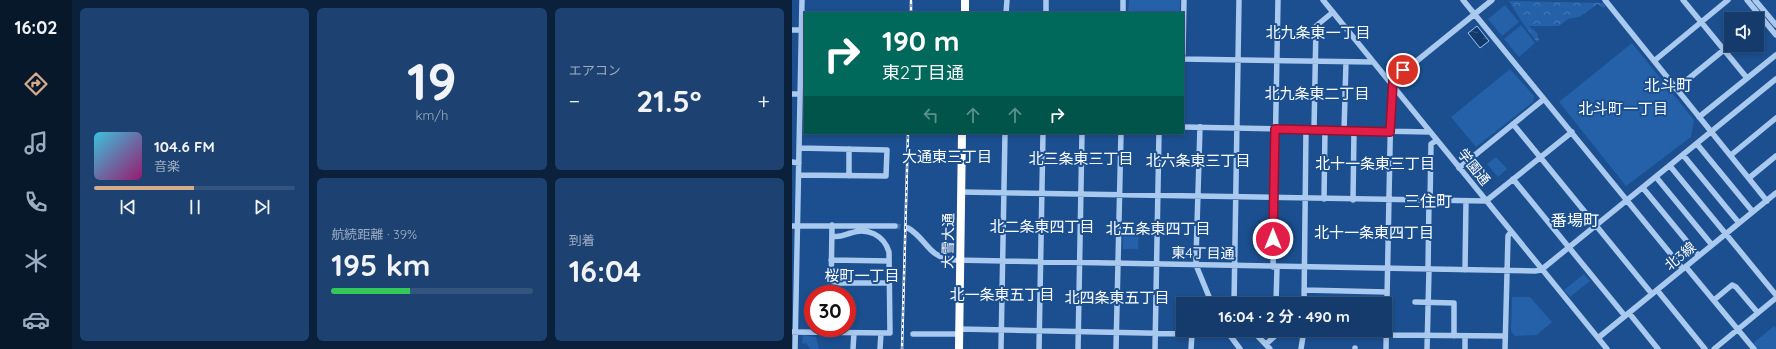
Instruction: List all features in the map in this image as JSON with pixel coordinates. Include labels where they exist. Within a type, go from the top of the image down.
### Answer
[{"type":"highway","points":[[965,0],[965,12]]},
{"type":"highway","name":"大雪大通","points":[[959,349],[962,134]]},
{"type":"street","points":[[795,349],[795,226],[799,176],[802,0]]},
{"type":"street","points":[[1006,12],[1007,0]]},
{"type":"street","points":[[1046,0],[1046,12]]},
{"type":"street","points":[[1123,0],[1123,12]]},
{"type":"street","points":[[1184,0],[1184,12]]},
{"type":"street","points":[[1234,297],[1239,0]]},
{"type":"street","points":[[1276,297],[1273,198],[1278,0]]},
{"type":"street","name":"学園通","points":[[1323,0],[1607,349]]},
{"type":"street","points":[[1463,0],[1627,200],[1714,300],[1754,349]]},
{"type":"street","points":[[1387,297],[1390,132],[1393,87],[1415,63],[1492,0]]},
{"type":"street","points":[[1605,0],[1749,178],[1776,203]]},
{"type":"street","points":[[1676,89],[1724,50],[1683,0]]},
{"type":"street","points":[[1654,61],[1728,0]]},
{"type":"street","points":[[1746,0],[1761,0]]},
{"type":"street","points":[[1746,0],[1757,12]]},
{"type":"street","points":[[1756,0],[1776,25]]},
{"type":"street","points":[[1314,130],[1316,26],[1333,12]]},
{"type":"street","points":[[1764,20],[1776,35]]},
{"type":"street","points":[[792,30],[801,30]]},
{"type":"street","points":[[1726,52],[1747,78]]},
{"type":"street","points":[[1699,117],[1776,55]]},
{"type":"street","points":[[1184,59],[1372,62]]},
{"type":"street","points":[[1344,131],[1346,62]]},
{"type":"street","points":[[1542,270],[1776,79]]},
{"type":"street","points":[[792,94],[800,94]]},
{"type":"street","points":[[1459,168],[1544,99]]},
{"type":"street","points":[[1731,155],[1776,118]]},
{"type":"street","points":[[1513,124],[1652,294]]},
{"type":"street","points":[[1184,127],[1430,132]]},
{"type":"street","points":[[1200,127],[1196,265],[1209,297]]},
{"type":"street","points":[[1304,297],[1306,130]]},
{"type":"street","points":[[1324,199],[1325,130]]},
{"type":"street","points":[[1353,200],[1354,131]]},
{"type":"street","points":[[961,192],[1486,202],[1572,132]]},
{"type":"street","points":[[1001,349],[1000,330],[1004,134]]},
{"type":"street","points":[[1039,349],[1043,134]]},
{"type":"street","points":[[1078,349],[1082,134]]},
{"type":"street","points":[[1116,349],[1121,134]]},
{"type":"street","points":[[1156,349],[1160,134]]},
{"type":"street","points":[[1427,349],[1432,144],[1437,140]]},
{"type":"street","points":[[1697,144],[1753,212]]},
{"type":"street","points":[[799,148],[887,150],[886,176],[799,176]]},
{"type":"street","points":[[849,149],[849,176]]},
{"type":"street","points":[[1683,155],[1739,223]]},
{"type":"street","points":[[1749,178],[1776,156]]},
{"type":"street","points":[[792,162],[799,162]]},
{"type":"street","points":[[1670,166],[1776,295]]},
{"type":"street","points":[[1656,177],[1712,245]]},
{"type":"street","points":[[1513,179],[1569,248],[1658,349]]},
{"type":"street","points":[[1643,188],[1699,256]]},
{"type":"street","name":"北3線","points":[[1598,338],[1771,197]]},
{"type":"street","points":[[1465,270],[1466,201]]},
{"type":"street","points":[[832,225],[831,282],[889,283]]},
{"type":"street","points":[[795,226],[895,226]]},
{"type":"street","name":"東4丁目通","points":[[908,228],[918,236],[933,253],[948,259],[960,260],[1304,268],[1506,271],[1542,270]]},
{"type":"street","points":[[832,236],[844,236],[852,232],[872,233],[881,237],[887,245],[889,261],[890,333],[856,333]]},
{"type":"street","points":[[1505,349],[1506,271],[1508,236],[1511,232]]},
{"type":"street","points":[[832,260],[889,261]]},
{"type":"street","points":[[1714,300],[1732,285],[1736,287],[1758,313]]},
{"type":"street","points":[[1304,290],[1387,292]]},
{"type":"street","points":[[1657,290],[1705,349]]},
{"type":"street","points":[[1714,349],[1776,298]]},
{"type":"street","points":[[1415,302],[1454,303],[1454,336]]},
{"type":"street","points":[[913,334],[1000,330],[1192,334],[1191,349]]},
{"type":"street","points":[[794,332],[804,331]]},
{"type":"street","points":[[880,349],[881,333]]},
{"type":"street","points":[[1392,335],[1505,336]]},
{"type":"street","points":[[1464,349],[1465,336]]},
{"type":"street","points":[[852,348],[853,337]]},
{"type":"street","points":[[1231,337],[1240,349]]},
{"type":"street","points":[[1259,337],[1270,349]]},
{"type":"street","points":[[1266,344],[1274,337]]},
{"type":"street","points":[[1301,349],[1303,337]]},
{"type":"street","points":[[1386,349],[1387,337]]},
{"type":"green space","points":[[1129,0],[1180,0],[1180,12],[1128,12]]},
{"type":"green space","points":[[1509,1],[1603,3],[1606,6],[1603,8],[1598,4],[1579,17],[1568,19],[1559,26],[1529,26],[1537,33],[1539,40],[1537,42]]},
{"type":"green space","points":[[1505,5],[1519,22],[1502,36],[1488,19]]},
{"type":"green space","points":[[1521,25],[1535,43],[1519,57],[1504,39]]},
{"type":"green space","points":[[1632,43],[1694,120],[1691,137],[1626,186],[1559,102]]},
{"type":"green space","points":[[1510,69],[1534,96],[1533,102],[1476,147],[1451,117]]},
{"type":"green space","points":[[1496,157],[1507,169],[1498,177],[1487,164]]},
{"type":"green space","points":[[1123,230],[1139,230],[1138,249],[1123,249]]},
{"type":"green space","points":[[1584,274],[1590,281],[1570,297],[1564,290]]},
{"type":"green space","points":[[1512,297],[1530,297],[1552,322],[1537,335],[1515,336],[1511,331]]},
{"type":"green space","points":[[1774,326],[1776,328],[1776,349],[1754,349],[1751,345]]},
{"type":"green space","points":[[803,335],[804,337],[816,337],[819,349],[810,349],[806,343],[802,344]]},
{"type":"water","points":[[1477,26],[1489,41],[1480,48],[1468,33]]},
{"type":"tunnel","points":[[895,226],[908,228]]},
{"type":"railway","points":[[911,1],[911,12]]},
{"type":"railway","points":[[902,349],[908,134]]},
{"type":"district","name":"北九条東一丁目","points":[[1318,33]]},
{"type":"district","name":"北斗町","points":[[1668,85]]},
{"type":"district","name":"北九条東二丁目","points":[[1317,94]]},
{"type":"district","name":"北斗町一丁目","points":[[1623,109]]},
{"type":"district","name":"大通東三丁目","points":[[947,157]]},
{"type":"district","name":"北三条東三丁目","points":[[1081,159]]},
{"type":"district","name":"北六条東三丁目","points":[[1198,161]]},
{"type":"district","name":"北十一条東三丁目","points":[[1375,164]]},
{"type":"district","name":"三住町","points":[[1428,201]]},
{"type":"district","name":"番場町","points":[[1575,220]]},
{"type":"district","name":"北二条東四丁目","points":[[1042,227]]},
{"type":"district","name":"北五条東四丁目","points":[[1158,229]]},
{"type":"district","name":"北十一条東四丁目","points":[[1374,233]]},
{"type":"district","name":"桜町一丁目","points":[[862,276]]},
{"type":"district","name":"北一条東五丁目","points":[[1002,295]]},
{"type":"district","name":"北四条東五丁目","points":[[1117,298]]},
{"type":"route","points":[[1273,239],[1275,129],[1390,132],[1393,80],[1403,70]]}]
